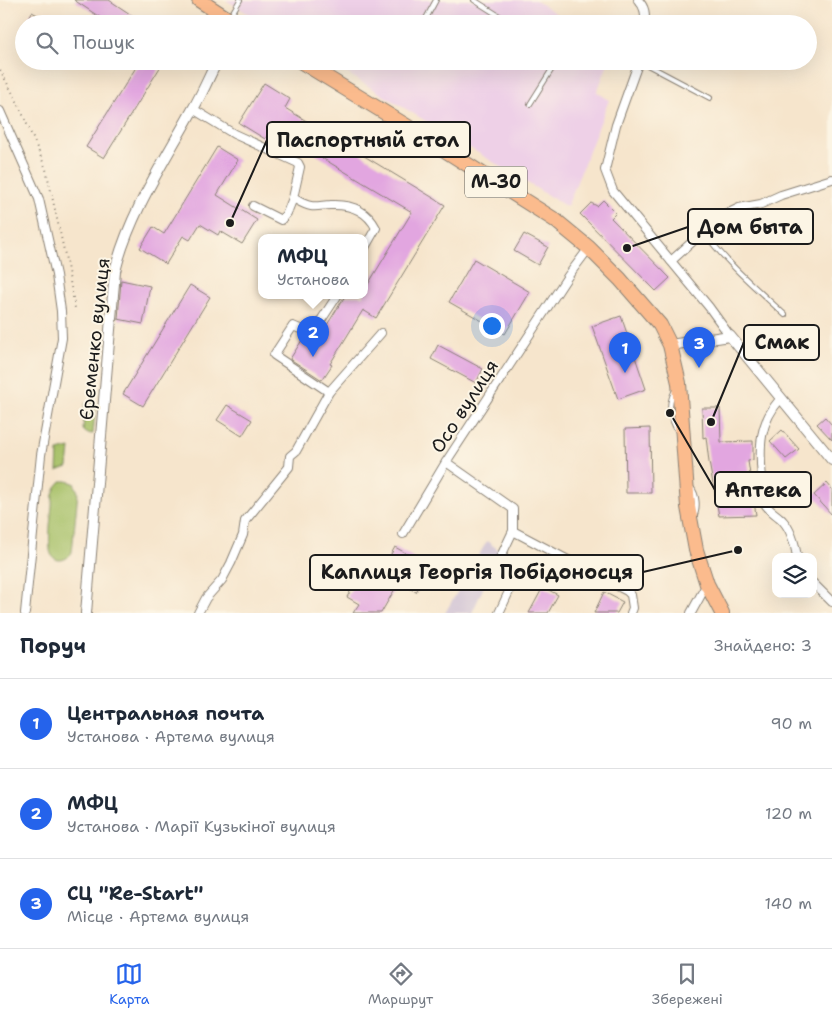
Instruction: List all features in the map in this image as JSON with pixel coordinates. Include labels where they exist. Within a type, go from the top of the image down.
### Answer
[{"type":"highway","points":[[201,1],[223,15]]},
{"type":"highway","name":"М-30","points":[[315,70],[405,124],[555,220],[589,248],[640,300],[668,340],[679,383],[685,479],[691,526],[696,550],[707,584],[722,613]]},
{"type":"street","points":[[638,0],[643,5],[646,15]]},
{"type":"street","name":"Єременко вулиця","points":[[86,613],[115,271],[120,252],[139,206],[212,70]]},
{"type":"street","points":[[637,70],[616,124],[605,170],[613,191],[832,460]]},
{"type":"street","points":[[193,109],[234,134],[298,163],[300,167],[292,198],[287,213],[281,220],[253,206]]},
{"type":"street","points":[[0,111],[39,199],[56,275],[61,311],[62,338],[41,455],[25,613]]},
{"type":"street","points":[[671,261],[720,217],[739,208],[761,204],[781,195],[832,179]]},
{"type":"street","points":[[292,198],[313,206],[333,205],[351,207],[365,213],[372,220],[376,228],[368,243]]},
{"type":"street","name":"Осо вулиця","points":[[402,534],[446,462],[568,276],[589,248]]},
{"type":"street","points":[[329,392],[274,355],[293,326],[312,334],[335,299]]},
{"type":"street","points":[[198,613],[206,598],[222,580],[231,563],[242,535],[245,521],[289,467],[290,456],[296,451],[329,392],[381,333]]},
{"type":"street","points":[[668,340],[730,336]]},
{"type":"street","points":[[781,398],[767,419],[761,436],[760,455],[764,500],[769,510],[783,520],[791,532],[796,553]]},
{"type":"street","points":[[446,462],[513,509],[513,531],[494,571],[512,585],[499,613]]},
{"type":"street","points":[[513,531],[627,591],[631,595],[633,608],[631,613]]},
{"type":"street","points":[[691,613],[707,584]]},
{"type":"street","points":[[817,587],[832,602]]},
{"type":"lane","points":[[235,15],[240,0]]},
{"type":"lane","points":[[428,15],[436,0]]},
{"type":"lane","points":[[474,0],[498,15]]},
{"type":"lane","points":[[530,104],[551,70]]},
{"type":"lane","points":[[657,70],[710,98]]},
{"type":"lane","points":[[704,232],[716,249],[785,315]]},
{"type":"path","points":[[0,70],[18,103],[46,169],[66,255],[75,308]]},
{"type":"shaded area","points":[[226,0],[535,0],[558,15],[250,15]]},
{"type":"shaded area","points":[[342,70],[606,70],[597,92],[609,100],[567,207]]},
{"type":"shaded area","points":[[487,541],[500,551],[472,613],[445,613]]},
{"type":"green space","points":[[85,404],[96,404],[93,434],[86,433],[83,430]]},
{"type":"green space","points":[[70,448],[68,467],[57,471],[58,451]]},
{"type":"green space","points":[[61,481],[74,483],[78,492],[72,552],[67,558],[60,560],[51,555],[49,537],[53,494]]},
{"type":"building","points":[[74,0],[109,0],[132,15],[96,15]]},
{"type":"building","points":[[134,70],[158,70],[104,158],[86,147]]},
{"type":"building","points":[[264,83],[290,99],[285,108],[445,205],[376,318],[363,310],[322,380],[290,359],[304,337],[317,341],[343,299],[368,299],[368,284],[412,212],[272,128],[265,139],[239,123]]},
{"type":"building","points":[[217,147],[238,160],[217,195],[257,220],[242,244],[220,231],[218,235],[200,224],[190,240],[183,236],[166,264],[140,248],[153,227],[164,234]]},
{"type":"building","points":[[603,200],[616,213],[611,218],[670,278],[656,291],[580,214],[591,203],[597,206]]},
{"type":"building","points":[[524,234],[548,247],[538,265],[514,251]]},
{"type":"building","points":[[474,259],[530,292],[505,334],[449,302]]},
{"type":"building","points":[[121,280],[150,286],[143,324],[118,319]]},
{"type":"building","points":[[190,285],[210,297],[143,406],[123,394]]},
{"type":"building","points":[[621,316],[646,389],[618,399],[592,326]]},
{"type":"building","points":[[438,345],[483,369],[476,383],[431,359]]},
{"type":"building","points":[[227,405],[252,420],[242,436],[217,420]]},
{"type":"building","points":[[702,408],[720,408],[721,442],[753,441],[753,460],[748,461],[756,515],[719,516],[706,437],[703,438]]},
{"type":"building","points":[[825,417],[832,425],[832,440],[817,424]]},
{"type":"building","points":[[650,428],[651,493],[626,493],[625,429]]},
{"type":"building","points":[[782,430],[799,449],[786,459],[770,441]]},
{"type":"building","points":[[827,483],[832,489],[832,515],[814,495]]},
{"type":"building","points":[[395,547],[430,567],[416,592],[399,582],[381,613],[353,613],[359,604],[347,597],[363,569],[378,577]]},
{"type":"building","points":[[525,558],[551,571],[543,587],[517,574]]},
{"type":"building","points":[[543,587],[558,595],[548,613],[529,613]]},
{"type":"building","points":[[604,592],[623,602],[617,613],[594,613]]},
{"type":"place","name":"Паспортный стол","points":[[230,223]]},
{"type":"place","name":"Дом быта","points":[[627,248]]},
{"type":"place","name":"МФЦ","points":[[313,357]]},
{"type":"place","name":"СЦ \"Re-Start\"","points":[[699,368]]},
{"type":"place","name":"Центральная почта","points":[[625,373]]},
{"type":"place","name":"Аптека","points":[[670,413]]},
{"type":"place","name":"Смак","points":[[711,422]]},
{"type":"place","name":"Каплиця Георгія Побідоносця","points":[[738,550]]}]
